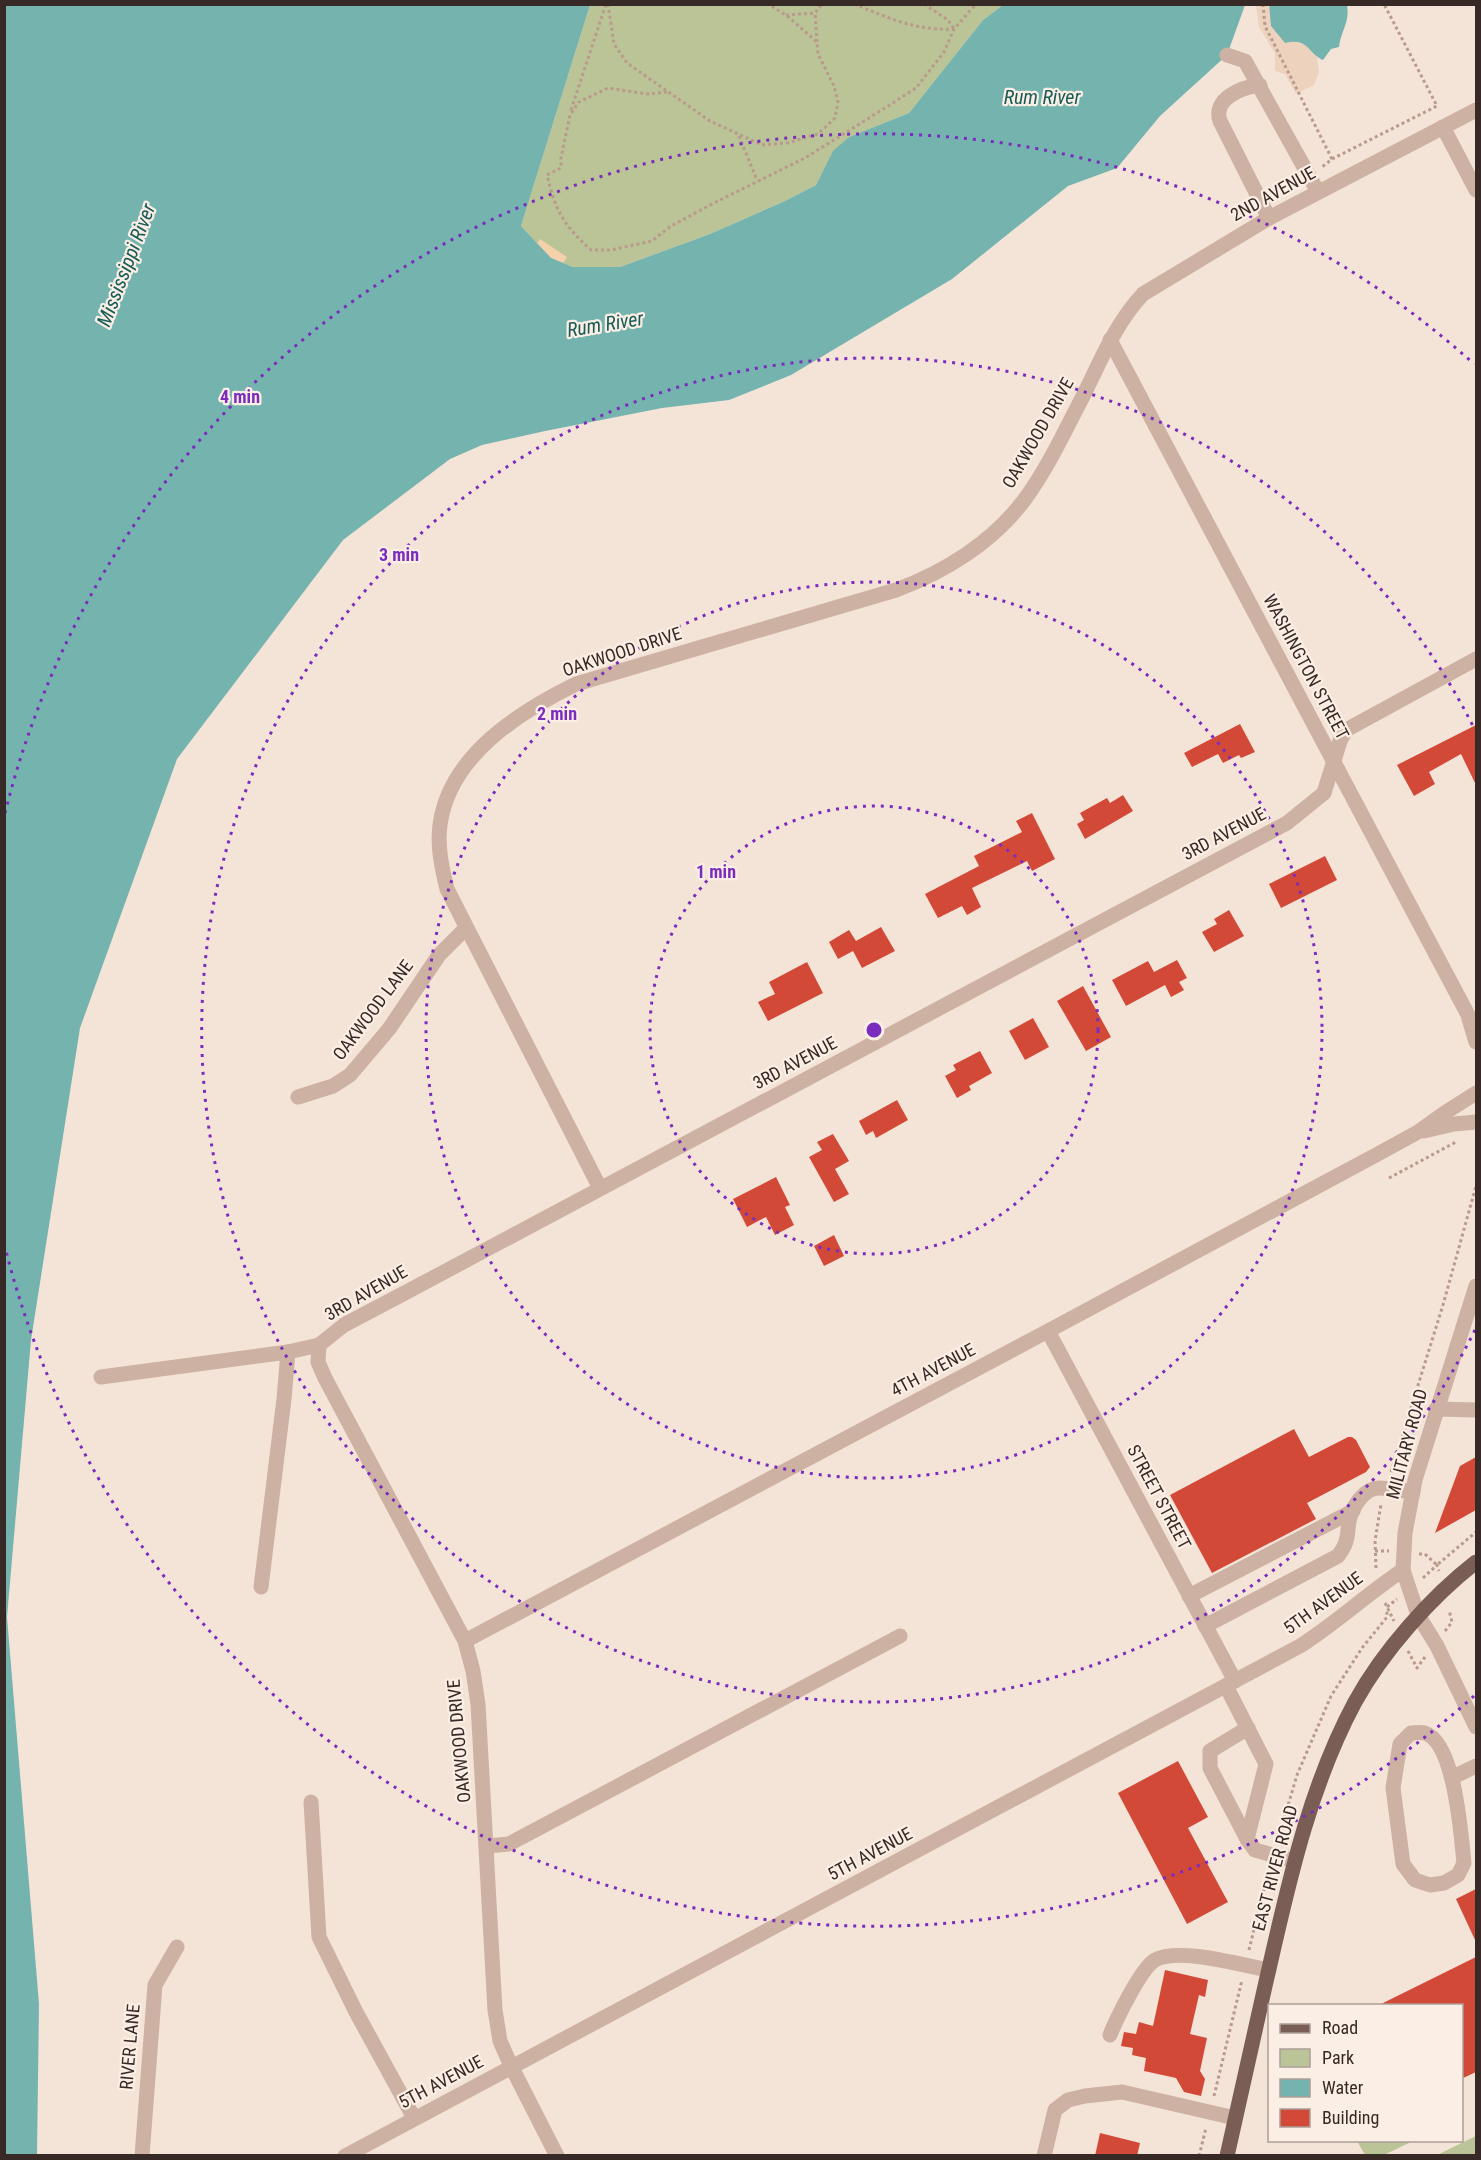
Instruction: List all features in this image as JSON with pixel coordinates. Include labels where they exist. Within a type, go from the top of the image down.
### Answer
[{"type":"main road","points":[[1418,1615],[1476,1562]]},
{"type":"main road","name":"EAST RIVER ROAD","points":[[1227,2156],[1294,1861],[1326,1766],[1356,1701],[1418,1615]]},
{"type":"street","points":[[1227,55],[1245,61],[1322,190]]},
{"type":"street","points":[[1260,85],[1247,87],[1219,105],[1218,110],[1220,121],[1269,218]]},
{"type":"street","name":"2ND AVENUE","points":[[1110,340],[1128,309],[1143,294],[1269,218],[1476,110]]},
{"type":"street","points":[[1443,127],[1476,190]]},
{"type":"street","name":"WASHINGTON STREET","points":[[1110,340],[1476,1028]]},
{"type":"street","name":"OAKWOOD DRIVE","points":[[600,1188],[450,896],[439,846],[440,825],[452,786],[468,762],[484,745],[543,702],[576,684],[896,590],[928,578],[964,556],[1000,527],[1024,500],[1081,401],[1110,340]]},
{"type":"street","name":"3RD AVENUE","points":[[101,1377],[288,1352],[319,1345],[344,1325],[1287,823],[1324,794],[1333,760],[1346,730],[1476,659]]},
{"type":"street","name":"OAKWOOD LANE","points":[[298,1097],[333,1086],[350,1075],[389,1029],[439,955],[466,928]]},
{"type":"street","name":"WASHINGTON STREET","points":[[1467,1013],[1476,1042]]},
{"type":"street","name":"4TH AVENUE","points":[[465,1641],[1418,1132],[1476,1094]]},
{"type":"street","name":"4TH AVENUE","points":[[1418,1132],[1476,1122]]},
{"type":"street","name":"MILITARY ROAD","points":[[1476,1286],[1436,1409],[1413,1492],[1405,1533],[1403,1570],[1418,1615],[1437,1646],[1476,1727]]},
{"type":"street","name":"STREET STREET","points":[[1048,1331],[1205,1626],[1248,1728],[1266,1764],[1246,1839]]},
{"type":"street","name":"OAKWOOD DRIVE","points":[[319,1345],[318,1362],[325,1378],[465,1641],[478,1704],[495,2010],[500,2041],[557,2156]]},
{"type":"street","points":[[261,1587],[288,1352]]},
{"type":"street","points":[[1436,1409],[1476,1410]]},
{"type":"street","points":[[1205,1626],[1338,1556],[1347,1545],[1350,1517],[1364,1495],[1377,1488],[1413,1492]]},
{"type":"street","points":[[1189,1596],[1353,1511]]},
{"type":"street","name":"5TH AVENUE","points":[[345,2156],[1230,1684],[1323,1632],[1376,1587],[1403,1570]]},
{"type":"street","points":[[487,1846],[510,1844],[900,1636]]},
{"type":"street","points":[[1248,1728],[1210,1751],[1210,1768],[1246,1839],[1255,1850],[1294,1861]]},
{"type":"street","points":[[1411,1733],[1425,1733],[1435,1740],[1453,1777],[1464,1863],[1458,1875],[1444,1883],[1430,1885],[1415,1880],[1403,1864],[1393,1788],[1400,1744],[1411,1733]]},
{"type":"street","points":[[1453,1777],[1476,1766]]},
{"type":"street","points":[[311,1802],[320,1937],[356,2012],[414,2118]]},
{"type":"street","name":"RIVER LANE","points":[[142,2156],[155,1985],[177,1947]]},
{"type":"street","points":[[1110,2035],[1139,1979],[1154,1960],[1179,1954],[1269,1970]]},
{"type":"street","points":[[1044,2156],[1055,2110],[1068,2100],[1122,2092],[1235,2118]]},
{"type":"path","points":[[607,4],[614,44],[627,63],[710,121],[762,145],[787,143],[818,134],[835,118],[838,102],[834,86],[818,54],[815,13],[822,4]]},
{"type":"path","points":[[607,4],[570,115],[561,168],[547,175],[559,212],[570,231],[591,250],[610,250],[652,241],[671,226],[757,180],[805,158],[916,88],[944,52],[954,28],[976,4]]},
{"type":"path","points":[[768,4],[786,15],[817,42]]},
{"type":"path","points":[[854,4],[901,23],[932,30],[954,28]]},
{"type":"path","points":[[924,4],[954,28]]},
{"type":"path","points":[[1263,4],[1265,26],[1332,159]]},
{"type":"path","points":[[1322,190],[1321,168],[1332,159],[1437,106],[1384,4]]},
{"type":"path","points":[[786,15],[815,13]]},
{"type":"path","points":[[570,115],[579,102],[608,88],[647,94],[667,92]]},
{"type":"path","points":[[739,136],[757,180]]},
{"type":"path","points":[[1389,1178],[1461,1140]]},
{"type":"path","points":[[1376,1587],[1375,1541],[1379,1509],[1443,1305],[1476,1186]]},
{"type":"path","points":[[1425,1554],[1437,1564],[1476,1532]]},
{"type":"green space","points":[[590,5],[1003,5],[983,20],[909,113],[849,137],[833,152],[816,185],[710,234],[620,267],[573,267],[551,258],[521,226]]},
{"type":"green space","points":[[1476,2136],[1476,2155],[1439,2155],[1439,2154]]},
{"type":"green space","points":[[1358,2142],[1411,2142],[1384,2155],[1365,2155]]},
{"type":"sand","points":[[540,239],[567,257],[561,266],[534,248]]},
{"type":"shaded area","points":[[1256,5],[1269,5],[1294,41],[1309,46],[1317,57],[1319,72],[1314,85],[1296,94],[1285,74],[1275,71],[1275,53],[1259,27]]},
{"type":"water","points":[[1269,4],[1347,5],[1347,17],[1339,47],[1331,49],[1323,60],[1299,42],[1285,43],[1271,26]]},
{"type":"water","points":[[5,5],[590,5],[521,226],[551,258],[573,267],[620,267],[710,234],[816,185],[833,151],[849,137],[909,113],[983,20],[1003,5],[1245,5],[1227,55],[1160,116],[1117,168],[1068,186],[952,279],[791,375],[729,400],[662,408],[545,431],[482,445],[450,459],[343,540],[177,759],[80,1028],[31,1340],[7,1617],[39,2004],[37,2155],[5,2156]]},
{"type":"building","points":[[1240,724],[1255,752],[1241,758],[1239,755],[1223,763],[1218,754],[1192,767],[1184,753]]},
{"type":"building","points":[[1476,725],[1476,785],[1461,754],[1429,772],[1435,784],[1414,796],[1397,765]]},
{"type":"building","points":[[1123,795],[1133,811],[1085,839],[1077,824],[1084,820],[1080,813],[1107,798],[1110,803]]},
{"type":"building","points":[[1032,813],[1055,859],[1032,871],[1027,861],[972,888],[981,907],[967,915],[962,906],[938,918],[925,894],[979,866],[974,856],[1022,832],[1016,821]]},
{"type":"building","points":[[1325,856],[1337,880],[1281,908],[1269,884]]},
{"type":"building","points":[[1229,910],[1244,936],[1214,952],[1202,932],[1217,924],[1214,919]]},
{"type":"building","points":[[881,927],[895,951],[862,968],[853,951],[838,959],[829,942],[849,930],[856,941]]},
{"type":"building","points":[[1177,960],[1187,978],[1179,982],[1184,990],[1171,997],[1165,985],[1126,1006],[1112,980],[1148,961],[1154,972]]},
{"type":"building","points":[[807,962],[823,993],[768,1021],[758,1002],[775,994],[769,982]]},
{"type":"building","points":[[1083,986],[1111,1037],[1086,1051],[1057,1001]]},
{"type":"building","points":[[1033,1018],[1049,1047],[1025,1060],[1009,1031]]},
{"type":"building","points":[[980,1051],[992,1073],[969,1086],[971,1090],[957,1098],[945,1076],[956,1070],[953,1065]]},
{"type":"building","points":[[897,1100],[908,1120],[876,1138],[873,1131],[866,1135],[859,1121]]},
{"type":"building","points":[[833,1134],[849,1161],[835,1169],[849,1194],[834,1202],[809,1157],[822,1150],[817,1142]]},
{"type":"building","points":[[776,1177],[790,1205],[785,1207],[794,1225],[775,1235],[766,1217],[747,1227],[733,1199]]},
{"type":"building","points":[[834,1235],[844,1256],[824,1266],[814,1246]]},
{"type":"building","points":[[1294,1429],[1309,1457],[1352,1437],[1356,1440],[1370,1467],[1366,1472],[1307,1503],[1316,1519],[1212,1573],[1170,1495]]},
{"type":"building","points":[[1476,1457],[1476,1510],[1435,1533],[1460,1466]]},
{"type":"building","points":[[1178,1761],[1208,1817],[1188,1828],[1228,1902],[1187,1924],[1118,1793]]},
{"type":"building","points":[[1476,1889],[1476,1942],[1456,1899]]},
{"type":"building","points":[[1476,1957],[1476,2072],[1463,2078],[1463,2004],[1381,2004]]},
{"type":"building","points":[[1165,1970],[1208,1980],[1205,1997],[1199,1995],[1190,2034],[1207,2038],[1200,2071],[1205,2079],[1201,2096],[1184,2092],[1176,2078],[1144,2071],[1146,2058],[1132,2055],[1133,2048],[1121,2046],[1124,2032],[1136,2034],[1139,2022],[1153,2026]]},
{"type":"building","points":[[1100,2133],[1140,2143],[1137,2156],[1095,2156]]},
{"type":"water label","name":"Rum River","points":[[1042,97]]},
{"type":"water label","name":"Mississippi River","points":[[126,265]]},
{"type":"water label","name":"Rum River","points":[[605,324]]}]
